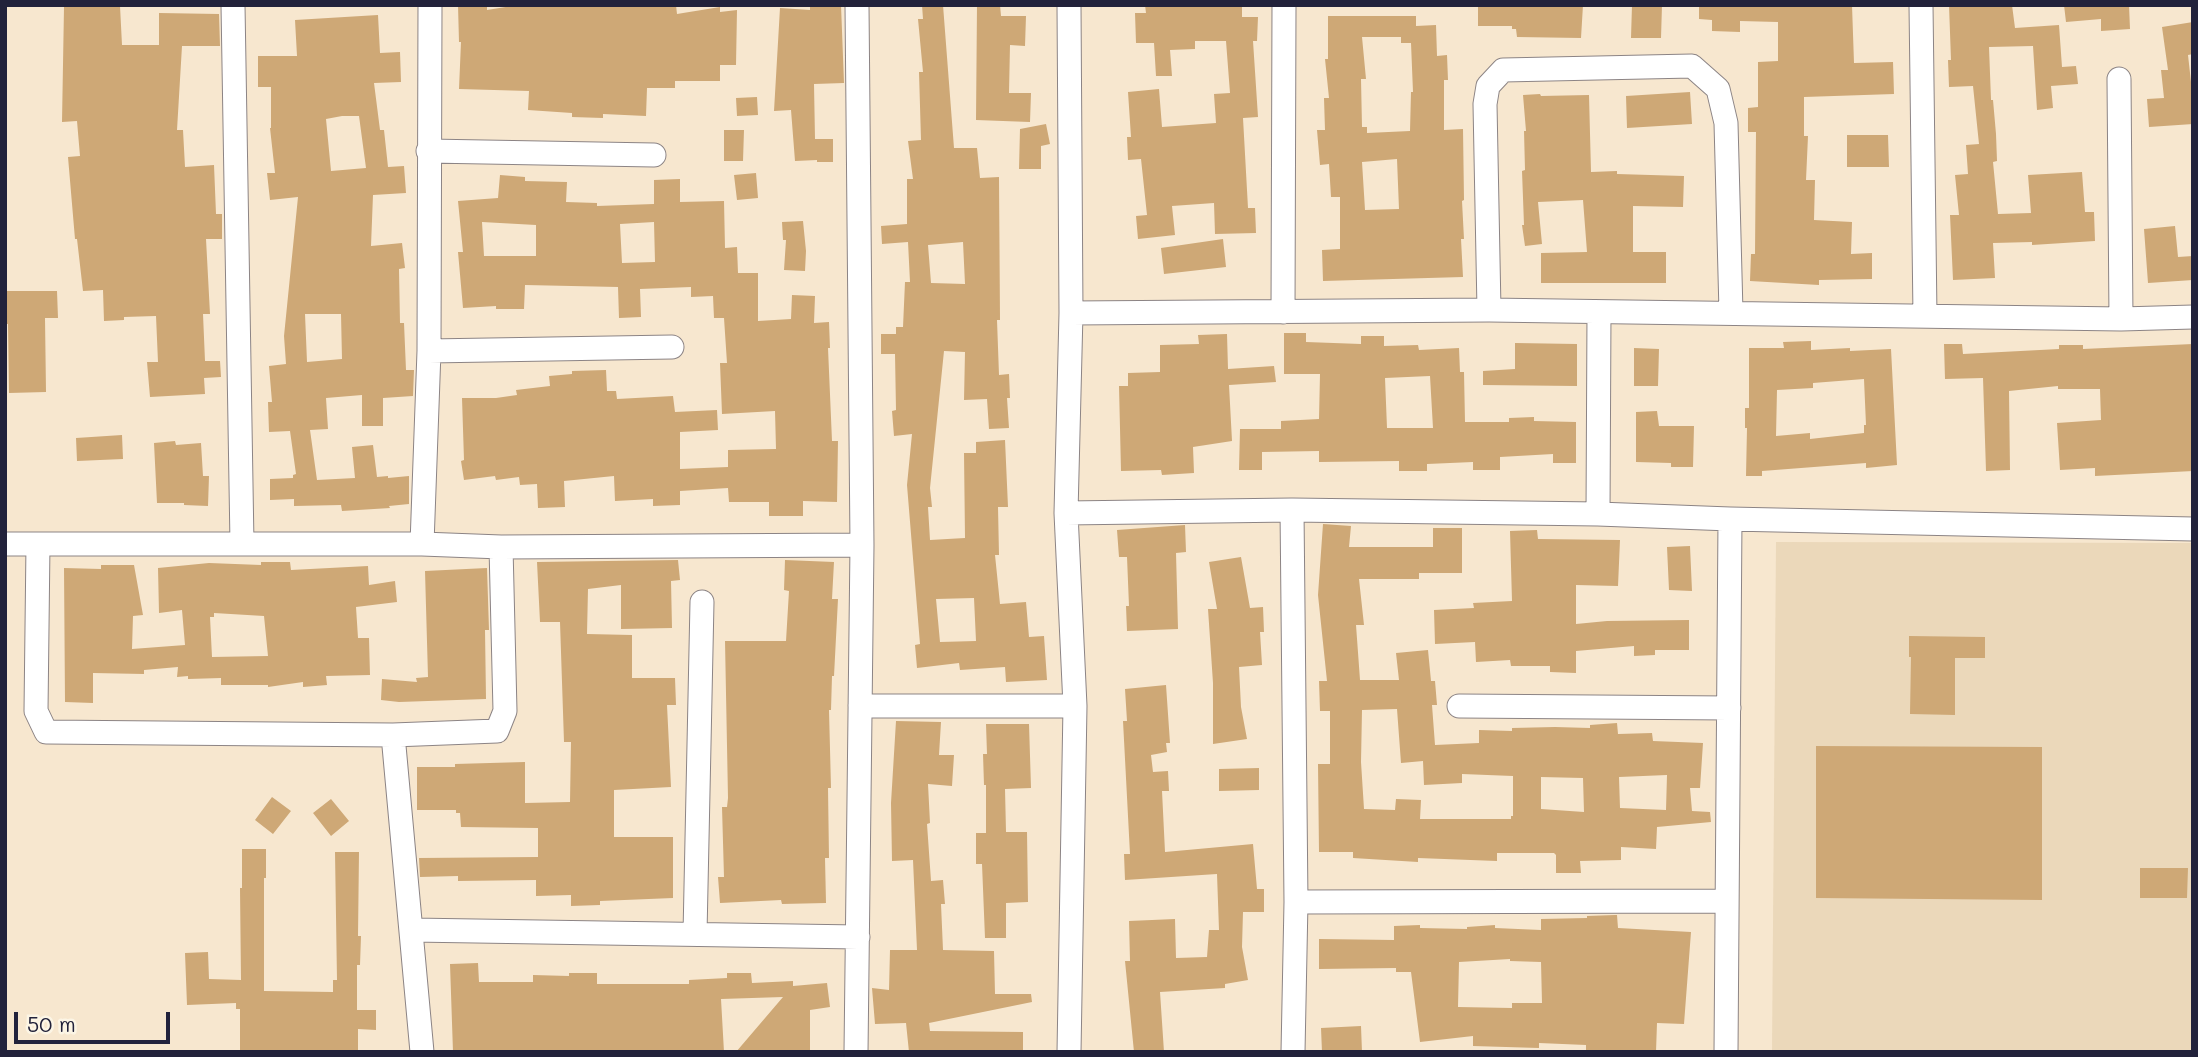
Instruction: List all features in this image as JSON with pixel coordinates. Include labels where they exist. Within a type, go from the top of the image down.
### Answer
[{"type":"street","points":[[233,5],[242,544]]},
{"type":"street","points":[[422,544],[429,351],[430,5]]},
{"type":"street","points":[[856,1052],[862,545],[857,5]]},
{"type":"street","points":[[1069,5],[1072,313],[1066,513],[1074,706],[1069,1052]]},
{"type":"street","points":[[1283,312],[1284,5]]},
{"type":"street","points":[[1921,5],[1925,316]]},
{"type":"street","points":[[1489,310],[1485,104],[1488,86],[1503,70],[1692,66],[1718,89],[1726,123],[1731,312]]},
{"type":"street","points":[[2119,79],[2121,319]]},
{"type":"street","points":[[428,151],[654,155]]},
{"type":"street","points":[[1072,313],[1489,310],[2121,319],[2193,317]]},
{"type":"street","points":[[1598,514],[1599,312]]},
{"type":"street","points":[[429,351],[672,347]]},
{"type":"street","points":[[1066,513],[1292,510],[1598,514],[2193,529]]},
{"type":"street","points":[[1292,510],[1296,902],[1293,1052]]},
{"type":"street","points":[[1726,1052],[1730,519]]},
{"type":"street","points":[[5,544],[422,544],[501,547],[862,545]]},
{"type":"street","points":[[38,544],[36,711],[46,732],[393,735],[497,731],[505,711],[501,547]]},
{"type":"street","points":[[695,934],[702,602]]},
{"type":"street","points":[[860,706],[1074,706]]},
{"type":"street","points":[[1459,706],[1730,708]]},
{"type":"street","points":[[393,735],[422,1052]]},
{"type":"street","points":[[1296,902],[1727,901]]},
{"type":"street","points":[[412,930],[858,937]]},
{"type":"shaded area","points":[[1776,542],[2193,543],[2193,1052],[1772,1052]]},
{"type":"building","points":[[458,5],[487,5],[487,10],[518,5],[676,5],[677,14],[720,7],[720,12],[737,10],[736,65],[720,65],[720,81],[675,81],[675,88],[647,88],[646,116],[603,114],[603,118],[572,117],[572,113],[528,110],[529,91],[459,89],[461,42]]},
{"type":"building","points":[[810,5],[841,5],[844,83],[814,84],[815,139],[833,139],[833,162],[795,161],[791,110],[774,111],[780,8],[810,10]]},
{"type":"building","points":[[922,5],[943,5],[954,148],[977,148],[980,178],[999,177],[999,375],[1009,374],[1010,398],[1007,398],[1009,428],[989,429],[987,399],[964,400],[965,352],[944,351],[930,488],[932,507],[928,507],[930,540],[965,538],[964,453],[976,453],[976,442],[1005,440],[1008,507],[998,507],[999,555],[995,555],[1000,604],[1026,602],[1029,637],[1044,636],[1047,680],[1006,682],[1005,667],[960,670],[959,663],[917,668],[915,645],[920,644],[907,485],[912,434],[894,436],[892,411],[896,410],[895,354],[881,354],[881,334],[896,334],[896,327],[903,327],[905,282],[910,282],[908,242],[882,244],[881,226],[907,224],[907,179],[913,179],[908,141],[921,140],[919,72],[923,72],[918,19],[923,19]],"holes":[[[963,242],[965,284],[931,283],[928,245]],[[974,598],[976,641],[940,642],[936,599]]]},
{"type":"building","points":[[977,5],[1000,5],[1001,16],[1026,16],[1025,46],[1010,45],[1009,93],[1031,93],[1030,122],[976,120]]},
{"type":"building","points":[[1145,5],[1242,5],[1242,17],[1258,17],[1257,41],[1253,41],[1258,117],[1243,118],[1248,208],[1255,208],[1256,233],[1215,234],[1214,203],[1172,206],[1175,235],[1138,239],[1136,216],[1147,215],[1141,159],[1128,160],[1127,137],[1131,137],[1128,92],[1159,89],[1162,127],[1216,123],[1214,94],[1230,93],[1226,41],[1195,41],[1195,49],[1170,50],[1172,76],[1156,76],[1154,43],[1136,43],[1135,13],[1146,13]]},
{"type":"building","points":[[1478,5],[1583,5],[1581,38],[1517,37],[1516,29],[1512,29],[1512,26],[1478,26]]},
{"type":"building","points":[[1632,5],[1662,5],[1661,38],[1631,38]]},
{"type":"building","points":[[1699,5],[1852,5],[1854,63],[1893,62],[1894,94],[1804,97],[1804,136],[1808,136],[1806,180],[1815,180],[1814,220],[1852,222],[1851,254],[1872,253],[1872,279],[1819,280],[1819,285],[1750,281],[1751,254],[1755,254],[1756,132],[1748,132],[1748,108],[1758,107],[1758,62],[1778,61],[1778,22],[1740,21],[1740,32],[1712,31],[1712,20],[1699,19]]},
{"type":"building","points":[[1949,5],[2012,5],[2015,28],[2059,25],[2062,67],[2076,66],[2078,84],[2051,86],[2053,108],[2037,110],[2033,46],[1989,47],[1991,100],[1996,134],[1997,161],[1993,162],[1998,214],[2031,213],[2028,175],[2082,172],[2085,212],[2094,212],[2095,241],[2032,245],[2032,242],[1993,243],[1995,278],[1953,280],[1950,215],[1959,215],[1955,175],[1968,174],[1966,145],[1979,144],[1973,86],[1949,87]]},
{"type":"building","points":[[2064,5],[2129,5],[2130,29],[2101,31],[2101,19],[2066,22]]},
{"type":"building","points":[[120,6],[122,45],[159,45],[159,13],[219,14],[220,46],[182,46],[177,130],[183,130],[185,167],[214,165],[216,214],[222,214],[222,239],[206,239],[210,314],[203,314],[205,361],[220,361],[221,377],[204,378],[205,394],[150,397],[147,362],[158,362],[156,316],[104,321],[103,290],[83,291],[75,239],[68,157],[80,156],[77,121],[62,122],[64,7]]},
{"type":"building","points":[[378,15],[380,53],[400,52],[401,82],[374,83],[380,130],[384,130],[388,167],[404,166],[406,193],[373,195],[371,246],[402,243],[405,268],[399,269],[400,323],[404,323],[406,370],[414,370],[413,396],[383,398],[383,426],[362,426],[362,395],[326,398],[328,429],[310,430],[317,480],[355,478],[352,447],[373,445],[377,477],[409,476],[409,504],[342,511],[341,505],[294,506],[294,499],[270,500],[270,479],[293,478],[296,474],[290,431],[269,432],[268,402],[272,402],[269,366],[286,364],[284,336],[298,197],[270,200],[267,173],[275,173],[270,128],[271,87],[258,87],[258,56],[297,56],[295,20]],"holes":[[[359,116],[366,168],[331,171],[326,119]],[[305,314],[341,314],[342,359],[307,362]]]},
{"type":"building","points":[[1328,16],[1416,16],[1416,26],[1436,25],[1437,56],[1447,55],[1444,130],[1463,129],[1463,277],[1323,281],[1322,250],[1340,249],[1340,197],[1331,197],[1329,164],[1320,165],[1317,130],[1325,130],[1324,98],[1329,98],[1325,59],[1328,59]],"holes":[[[1362,37],[1401,37],[1401,43],[1411,43],[1413,92],[1410,131],[1367,133],[1367,127],[1362,127],[1361,79],[1366,79]],[[1397,159],[1399,209],[1365,210],[1362,162]]]},
{"type":"building","points":[[2193,22],[2193,54],[2188,55],[2193,124],[2149,127],[2147,99],[2164,98],[2161,70],[2168,70],[2162,27]]},
{"type":"building","points":[[1690,92],[1692,124],[1627,128],[1626,96]]},
{"type":"building","points":[[1523,95],[1589,95],[1591,172],[1617,171],[1617,174],[1684,176],[1683,207],[1633,206],[1633,252],[1666,252],[1666,283],[1541,283],[1541,253],[1587,252],[1583,200],[1538,202],[1542,244],[1525,246],[1522,225],[1522,171],[1525,170],[1526,131]]},
{"type":"building","points":[[757,97],[758,115],[737,116],[736,98]]},
{"type":"building","points":[[1046,124],[1050,144],[1041,146],[1041,169],[1019,169],[1020,129]]},
{"type":"building","points":[[724,130],[744,130],[743,161],[724,161]]},
{"type":"building","points":[[1847,135],[1888,135],[1889,167],[1847,167]]},
{"type":"building","points":[[756,173],[758,198],[737,200],[734,175]]},
{"type":"building","points":[[500,175],[525,177],[525,181],[567,182],[566,202],[597,203],[597,206],[654,204],[654,180],[680,179],[680,202],[724,201],[725,248],[737,247],[738,273],[758,273],[758,321],[791,319],[792,295],[815,296],[814,323],[829,322],[832,441],[838,441],[837,502],[803,501],[803,516],[769,516],[769,502],[729,502],[728,488],[680,491],[680,505],[653,506],[653,499],[615,501],[614,476],[564,481],[565,507],[538,508],[537,484],[520,485],[519,477],[496,480],[495,476],[464,480],[461,461],[464,460],[462,398],[517,395],[516,390],[550,386],[549,376],[572,374],[572,371],[606,370],[607,391],[616,391],[617,399],[673,396],[675,412],[717,410],[718,430],[680,432],[680,469],[728,467],[728,450],[776,449],[775,411],[722,414],[720,363],[727,363],[724,318],[714,318],[713,296],[691,297],[691,287],[640,289],[641,317],[619,318],[618,287],[525,285],[524,309],[496,309],[496,306],[463,308],[458,252],[463,252],[458,201],[498,198]],"holes":[[[482,222],[536,225],[536,256],[484,256]],[[654,222],[655,262],[622,263],[620,224]]]},
{"type":"building","points":[[803,221],[805,271],[784,270],[786,240],[783,240],[782,222]]},
{"type":"building","points":[[2175,226],[2178,257],[2193,256],[2193,280],[2148,283],[2144,229]]},
{"type":"building","points":[[1223,239],[1226,267],[1164,274],[1161,248]]},
{"type":"building","points":[[5,291],[57,291],[58,318],[45,318],[46,392],[9,393]]},
{"type":"building","points":[[1284,333],[1306,333],[1306,342],[1361,344],[1361,336],[1384,336],[1384,346],[1418,345],[1419,350],[1459,348],[1460,372],[1464,372],[1465,422],[1509,422],[1509,418],[1534,417],[1534,421],[1576,422],[1576,463],[1553,463],[1553,454],[1500,457],[1500,470],[1473,470],[1473,462],[1427,464],[1427,471],[1399,471],[1399,461],[1319,462],[1319,451],[1262,452],[1262,470],[1239,470],[1240,429],[1281,429],[1281,421],[1319,419],[1320,374],[1284,374]],"holes":[[[1430,376],[1433,428],[1387,428],[1385,378]]]},
{"type":"building","points":[[1227,334],[1228,369],[1274,366],[1276,382],[1229,385],[1232,441],[1193,447],[1194,473],[1162,475],[1161,470],[1121,471],[1119,386],[1128,386],[1128,373],[1160,372],[1160,345],[1199,344],[1198,335]]},
{"type":"building","points":[[1811,341],[1811,350],[1891,349],[1897,465],[1866,468],[1866,463],[1762,471],[1762,476],[1746,476],[1745,408],[1749,408],[1749,348],[1784,348],[1783,342]],"holes":[[[1864,379],[1864,433],[1810,439],[1810,433],[1776,436],[1777,390],[1813,388],[1813,383]]]},
{"type":"building","points":[[1515,343],[1577,344],[1577,386],[1483,385],[1483,371],[1515,369]]},
{"type":"building","points":[[1944,344],[1962,344],[1963,354],[2059,349],[2059,345],[2083,345],[2083,349],[2193,344],[2193,471],[2095,476],[2095,468],[2060,470],[2057,423],[2101,420],[2100,389],[2058,389],[2058,386],[2009,391],[2010,470],[1986,471],[1983,378],[1945,379]]},
{"type":"building","points":[[1634,348],[1659,349],[1658,386],[1634,386]]},
{"type":"building","points":[[1657,411],[1659,426],[1694,426],[1693,467],[1636,462],[1636,412]]},
{"type":"building","points":[[122,435],[123,459],[77,461],[76,438]]},
{"type":"building","points":[[175,441],[176,445],[201,443],[203,476],[209,476],[208,506],[157,503],[154,443]]},
{"type":"building","points":[[1323,524],[1351,526],[1349,547],[1433,547],[1433,528],[1462,528],[1462,573],[1419,573],[1419,579],[1359,579],[1364,625],[1356,625],[1360,680],[1399,680],[1396,653],[1428,650],[1437,705],[1432,705],[1435,745],[1479,743],[1479,730],[1590,728],[1590,725],[1617,723],[1618,734],[1652,733],[1653,741],[1703,743],[1700,788],[1690,788],[1692,811],[1710,812],[1711,822],[1657,827],[1656,849],[1621,847],[1621,860],[1580,861],[1581,873],[1556,873],[1554,853],[1497,853],[1497,861],[1418,858],[1418,862],[1353,858],[1353,852],[1319,852],[1318,764],[1330,764],[1330,711],[1320,711],[1319,681],[1327,681],[1318,595]],"holes":[[[1397,709],[1401,763],[1423,761],[1424,785],[1462,783],[1462,774],[1513,776],[1511,819],[1420,819],[1421,800],[1396,799],[1395,810],[1364,809],[1362,710]],[[1667,775],[1666,810],[1620,808],[1619,777]],[[1541,777],[1583,778],[1584,812],[1541,809]]]},
{"type":"building","points":[[1185,525],[1186,552],[1176,553],[1178,629],[1127,631],[1127,557],[1119,557],[1117,530]]},
{"type":"building","points":[[1537,530],[1538,539],[1620,540],[1618,586],[1576,585],[1576,624],[1689,620],[1689,650],[1655,650],[1655,655],[1634,656],[1634,646],[1576,651],[1576,673],[1550,672],[1550,666],[1511,666],[1510,660],[1476,662],[1475,642],[1435,644],[1434,610],[1474,608],[1473,603],[1512,601],[1510,531]]},
{"type":"building","points":[[1690,546],[1692,591],[1669,590],[1667,547]]},
{"type":"building","points":[[1241,557],[1250,608],[1263,607],[1264,632],[1260,632],[1262,665],[1239,667],[1241,707],[1247,739],[1213,744],[1213,683],[1208,609],[1217,609],[1209,562]]},
{"type":"building","points":[[678,560],[680,580],[671,581],[672,628],[621,629],[621,585],[588,589],[587,634],[632,635],[632,678],[675,678],[676,705],[667,705],[671,787],[614,790],[614,837],[673,837],[673,898],[600,901],[600,905],[571,906],[571,895],[536,896],[536,880],[458,881],[458,876],[420,877],[419,858],[538,857],[538,828],[461,827],[460,813],[456,813],[456,810],[417,810],[417,767],[525,762],[525,803],[570,802],[571,742],[564,742],[560,622],[540,622],[537,562]]},
{"type":"building","points":[[785,560],[834,562],[832,599],[838,599],[834,676],[829,710],[831,788],[828,788],[829,858],[825,858],[826,903],[782,904],[781,900],[720,903],[718,877],[724,877],[722,807],[727,807],[728,798],[725,641],[786,641],[789,591],[784,590]]},
{"type":"building","points":[[261,562],[290,562],[291,570],[368,566],[369,585],[395,581],[397,602],[356,607],[358,638],[369,638],[370,675],[326,676],[327,685],[303,687],[303,682],[268,687],[221,685],[221,678],[177,677],[178,667],[144,670],[144,674],[93,673],[93,703],[65,702],[64,568],[101,569],[101,565],[134,565],[143,615],[133,616],[132,649],[185,645],[182,610],[159,613],[158,568],[209,563],[261,565]],"holes":[[[214,613],[264,616],[268,656],[212,657],[210,617],[214,617]]]},
{"type":"building","points":[[487,568],[489,630],[485,630],[486,699],[399,702],[381,700],[382,679],[417,682],[416,678],[428,677],[425,571]]},
{"type":"building","points":[[1909,636],[1985,637],[1985,658],[1955,658],[1955,715],[1910,714]]},
{"type":"building","points":[[1166,685],[1170,743],[1166,743],[1167,752],[1151,755],[1153,772],[1168,771],[1169,791],[1162,791],[1165,852],[1253,844],[1257,889],[1264,889],[1264,912],[1243,912],[1242,947],[1248,980],[1225,984],[1225,988],[1160,992],[1164,1052],[1134,1052],[1125,961],[1130,961],[1129,921],[1175,919],[1176,958],[1207,957],[1209,930],[1219,930],[1217,874],[1125,880],[1124,854],[1130,854],[1123,721],[1127,721],[1125,689]]},
{"type":"building","points":[[896,721],[941,722],[939,755],[954,755],[952,786],[928,784],[930,823],[927,824],[931,881],[943,880],[943,950],[994,951],[995,994],[1031,994],[1032,1002],[929,1023],[930,1031],[1023,1032],[1023,1052],[909,1052],[906,1023],[875,1024],[872,988],[889,990],[890,950],[917,950],[913,860],[892,861],[891,803]]},
{"type":"building","points":[[986,724],[1029,724],[1031,788],[1005,789],[1006,832],[1027,832],[1028,902],[1006,903],[1006,938],[985,938],[982,864],[976,864],[976,833],[986,833],[983,754],[987,754]]},
{"type":"building","points":[[1816,746],[2042,747],[2042,900],[1816,898]]},
{"type":"building","points":[[1259,768],[1259,790],[1219,791],[1219,769]]},
{"type":"building","points":[[272,797],[291,811],[273,834],[255,820]]},
{"type":"building","points":[[331,799],[349,821],[331,836],[313,813]]},
{"type":"building","points":[[242,849],[266,849],[264,991],[333,992],[333,980],[337,980],[335,852],[359,852],[358,936],[361,936],[360,965],[357,965],[357,1010],[376,1010],[376,1030],[358,1029],[358,1051],[240,1051],[240,1009],[236,1009],[236,1003],[187,1005],[185,953],[208,952],[209,979],[241,980]]},
{"type":"building","points":[[2140,868],[2188,868],[2187,898],[2140,898]]},
{"type":"building","points":[[1617,915],[1618,928],[1691,932],[1684,1024],[1657,1023],[1656,1052],[1586,1052],[1586,1045],[1539,1043],[1539,1048],[1473,1046],[1473,1036],[1420,1042],[1411,972],[1396,972],[1396,968],[1319,969],[1319,939],[1394,940],[1394,926],[1467,929],[1495,925],[1495,928],[1541,930],[1541,919]],"holes":[[[1459,962],[1541,962],[1542,1003],[1512,1003],[1512,1008],[1458,1007]]]},
{"type":"building","points":[[478,963],[479,982],[533,982],[533,975],[569,976],[569,973],[597,973],[597,984],[689,984],[689,980],[727,978],[727,973],[751,973],[752,983],[793,981],[793,986],[827,983],[830,1007],[810,1010],[810,1052],[736,1052],[783,997],[721,999],[724,1052],[453,1052],[450,964]]},
{"type":"building","points":[[1361,1026],[1362,1052],[1322,1052],[1321,1028]]}]
